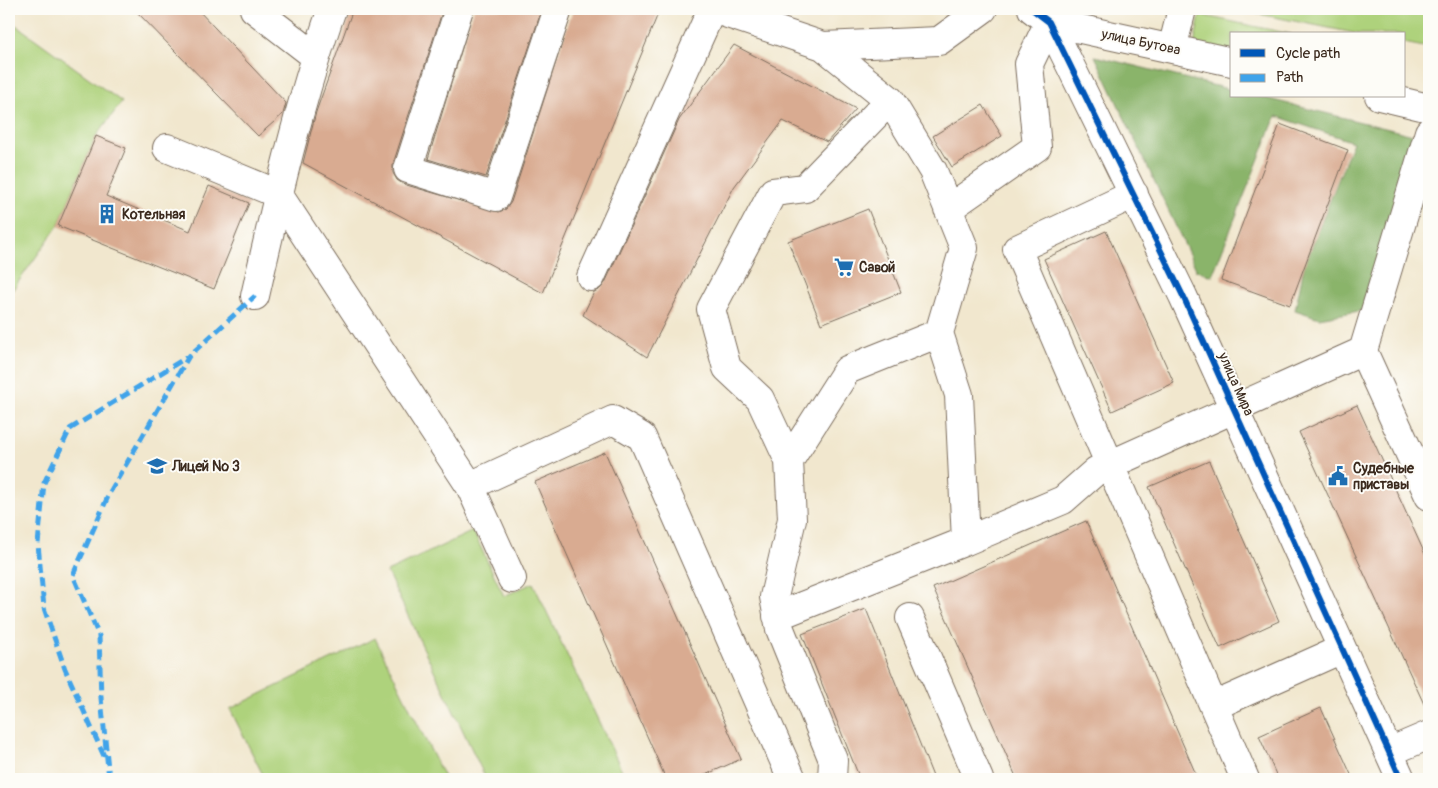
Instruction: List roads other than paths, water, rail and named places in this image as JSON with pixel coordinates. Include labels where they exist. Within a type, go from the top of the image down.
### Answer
[{"type":"street","points":[[254,9],[315,56]]},
{"type":"street","points":[[255,296],[278,194],[315,56],[332,9]]},
{"type":"street","points":[[459,9],[408,169],[496,197],[558,9]]},
{"type":"street","points":[[591,277],[712,9],[823,46],[890,100],[933,171],[964,248],[939,333],[959,395],[966,541]]},
{"type":"street","points":[[823,46],[939,41],[983,9]]},
{"type":"street","points":[[1172,49],[1182,9]]},
{"type":"street","points":[[948,209],[1037,147],[1029,64],[1041,16]]},
{"type":"street","name":"улица Бутова","points":[[1041,16],[1230,62]]},
{"type":"street","name":"улица Мира","points":[[1041,16],[1134,194],[1234,409],[1401,779]]},
{"type":"street","points":[[1388,98],[1429,108]]},
{"type":"street","points":[[832,779],[833,760],[780,629],[774,597],[792,519],[789,461],[760,399],[728,368],[711,309],[772,192],[805,188],[890,100]]},
{"type":"street","points":[[1429,132],[1363,351],[1429,496]]},
{"type":"street","points":[[167,148],[278,194],[470,486],[512,579]]},
{"type":"street","points":[[1134,194],[1017,249],[1245,779]]},
{"type":"street","points":[[789,461],[847,370],[939,333]]},
{"type":"street","points":[[777,616],[966,541],[1063,500],[1096,471],[1109,464],[1363,351]]},
{"type":"street","points":[[470,486],[613,420],[642,438],[792,779]]},
{"type":"street","points":[[910,618],[979,779]]},
{"type":"street","points":[[1214,706],[1342,649]]},
{"type":"street","points":[[1389,752],[1429,735]]},
{"type":"place","name":"Котельная","points":[[107,214]]},
{"type":"place","name":"Савой","points":[[844,267]]},
{"type":"place","name":"Лицей № 3","points":[[157,466]]},
{"type":"place","name":"Судебные приставы","points":[[1338,476]]}]
